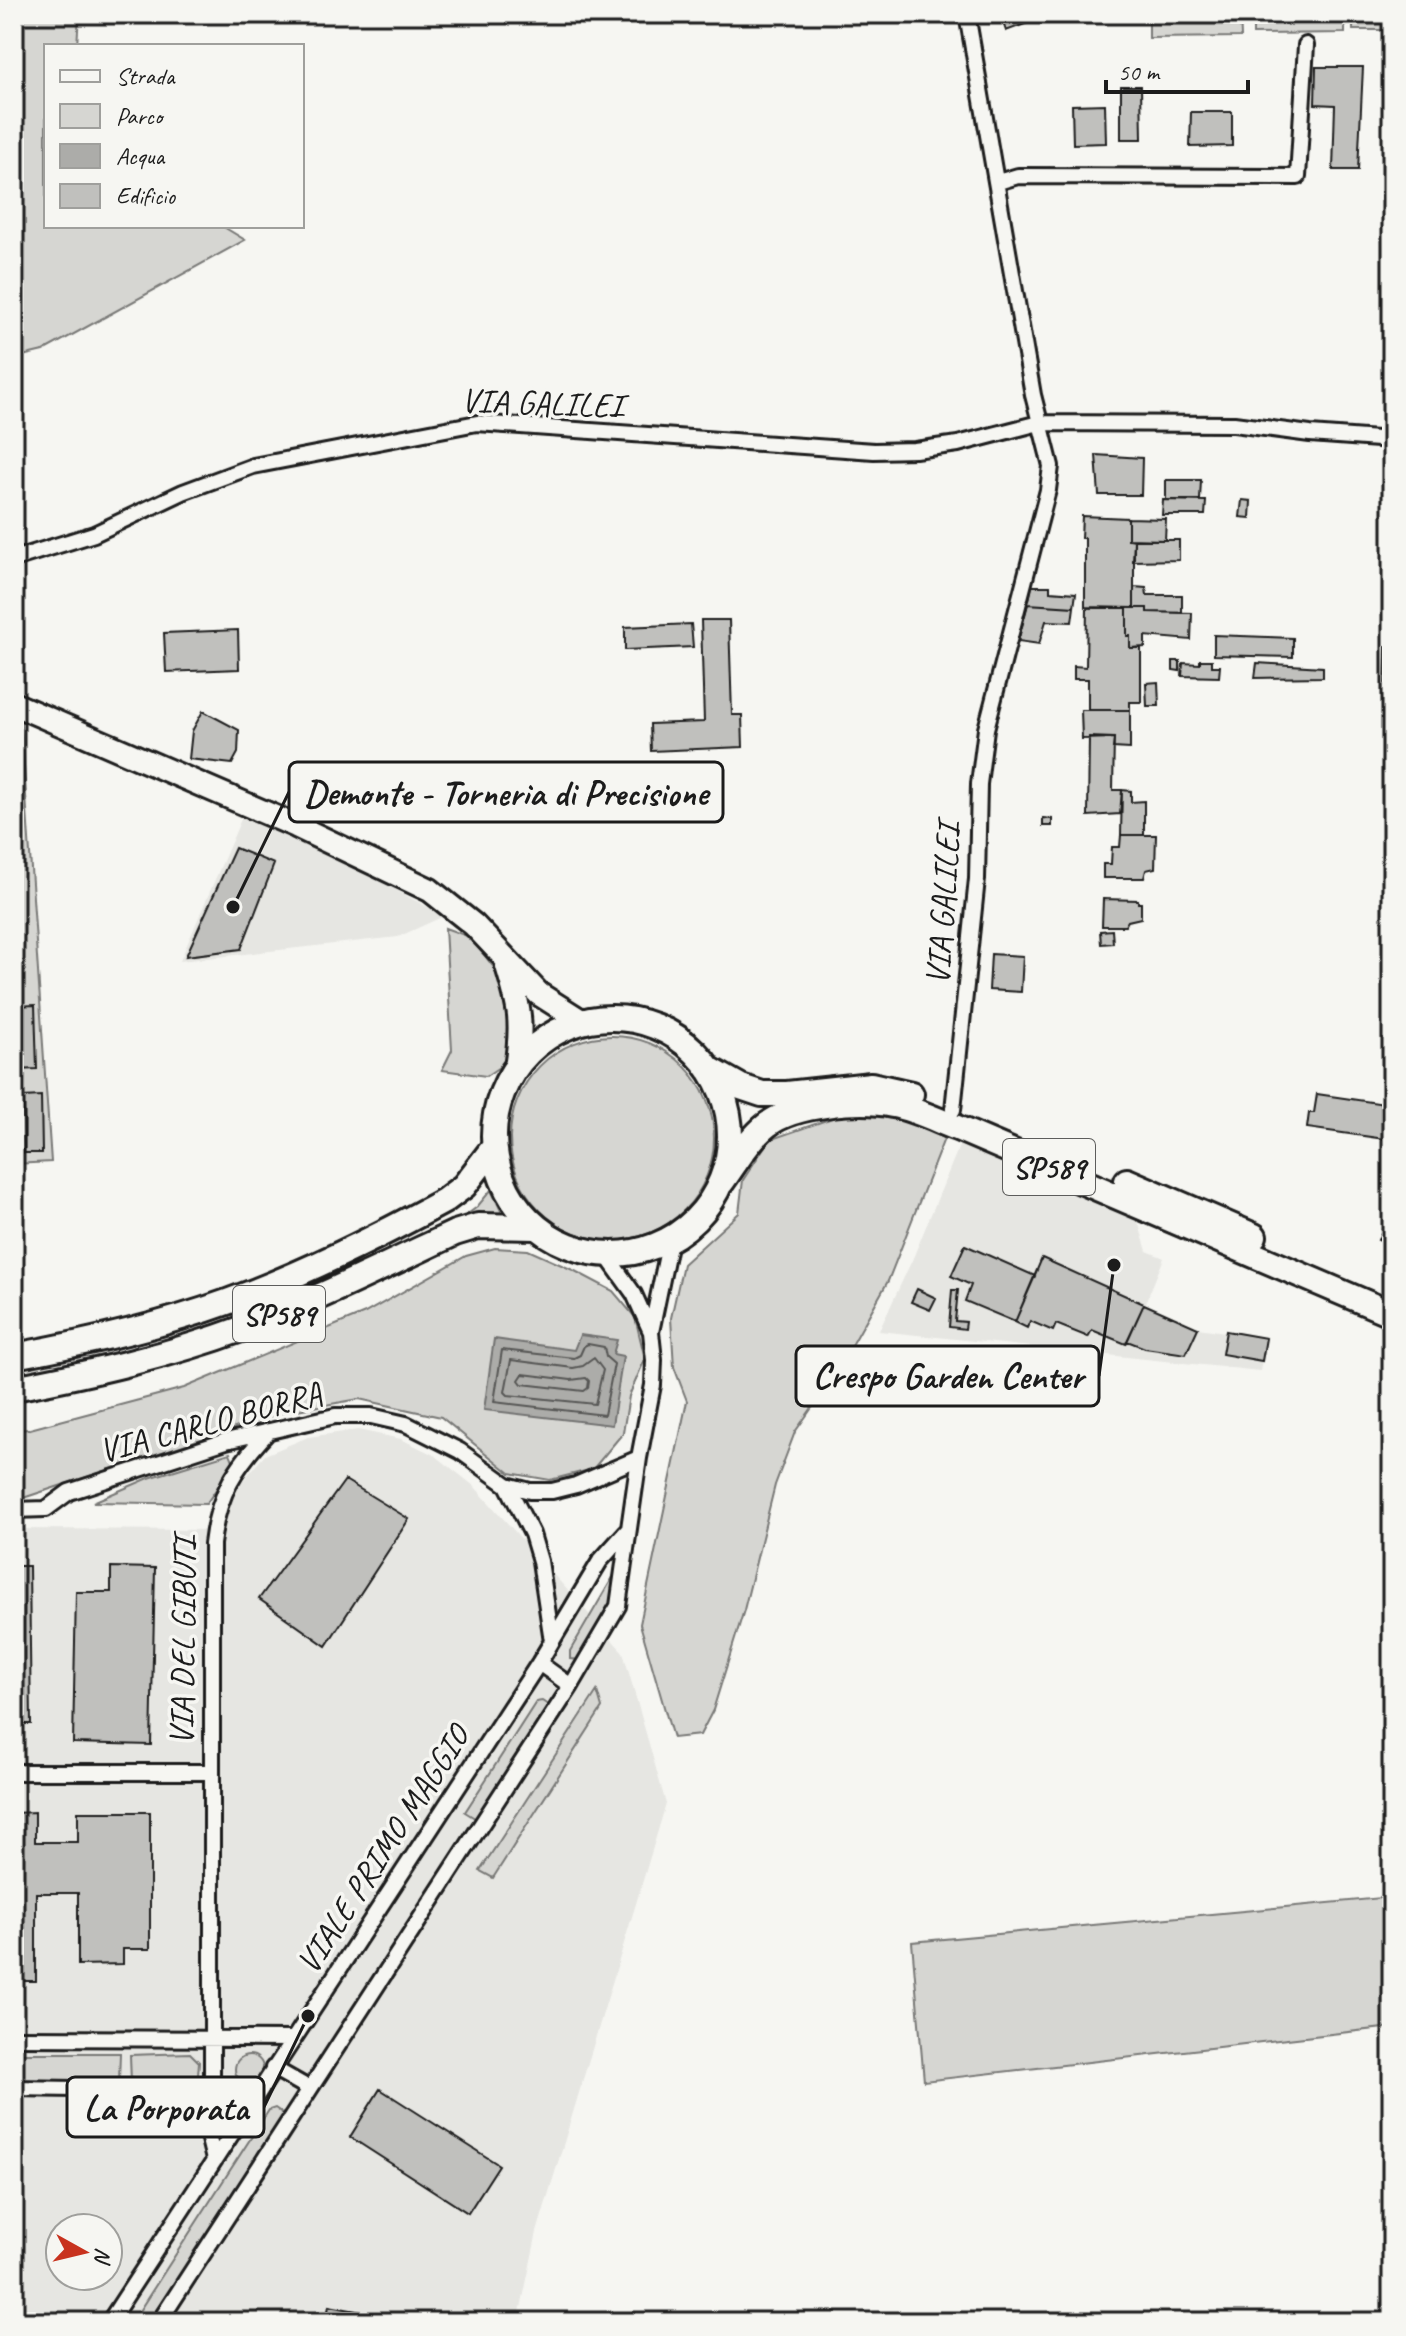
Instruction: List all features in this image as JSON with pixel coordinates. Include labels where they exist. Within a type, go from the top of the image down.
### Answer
[{"type":"main road","name":"SP589","points":[[721,1183],[728,1158],[730,1127],[723,1096],[709,1069],[684,1043],[653,1025],[618,1018],[583,1022],[557,1032],[534,1047],[516,1068],[502,1092],[495,1119],[494,1147],[501,1177],[515,1204],[535,1227],[569,1247],[606,1255],[639,1252],[670,1240],[691,1225],[708,1206],[753,1139],[769,1123],[810,1107],[891,1104],[971,1134],[1392,1314]]},
{"type":"main road","name":"SP589","points":[[709,1069],[741,1087],[762,1094],[871,1085],[898,1090],[1195,1210],[1392,1297]]},
{"type":"main road","name":"SP589","points":[[14,1356],[156,1325],[228,1302],[302,1271],[444,1201],[464,1186],[494,1147]]},
{"type":"main road","name":"SP589","points":[[14,1388],[168,1353],[241,1329],[311,1301],[455,1233],[478,1226],[535,1227]]},
{"type":"street","name":"VIA GALILEI","points":[[953,1110],[977,879],[979,784],[986,729],[1051,466],[1039,423],[967,14]]},
{"type":"street","points":[[998,182],[1018,176],[1298,177],[1306,45]]},
{"type":"street","name":"VIA GALILEI","points":[[14,559],[94,534],[183,492],[253,466],[477,423],[874,451],[915,450],[958,444],[1039,423],[1234,424],[1392,440]]},
{"type":"street","points":[[14,704],[296,826],[430,890],[474,925],[539,994],[583,1022]]},
{"type":"street","points":[[506,961],[520,1010],[521,1039],[516,1068]]},
{"type":"street","points":[[651,1332],[670,1240]]},
{"type":"street","points":[[606,1255],[634,1294],[651,1332]]},
{"type":"street","name":"VIALE PRIMO MAGGIO","points":[[159,2322],[571,1686],[618,1606],[639,1458],[653,1385],[651,1332]]},
{"type":"street","name":"VIA CARLO BORRA","points":[[14,1510],[46,1509],[69,1492],[226,1441],[335,1416],[382,1418],[406,1424],[460,1451],[507,1485],[530,1491],[552,1491],[576,1485],[639,1458]]},
{"type":"street","name":"VIA DEL GIBUTI","points":[[212,2090],[212,1544],[215,1518],[224,1493],[241,1460],[269,1431]]},
{"type":"street","name":"VIA CARLO BORRA","points":[[507,1485],[532,1534],[540,1561],[552,1641]]},
{"type":"street","name":"VIALE PRIMO MAGGIO","points":[[109,2322],[539,1663],[600,1561],[628,1531]]},
{"type":"street","points":[[539,1663],[571,1686]]},
{"type":"street","name":"VIA DEL GIBUTI","points":[[14,1772],[210,1772]]},
{"type":"street","points":[[14,2038],[292,2039]]},
{"type":"street","points":[[273,2068],[310,2089]]},
{"type":"street","points":[[14,2088],[257,2092]]},
{"type":"street","points":[[189,2090],[202,2110],[214,2160]]},
{"type":"shaded area","points":[[242,817],[370,876],[444,916],[398,937],[180,961]]},
{"type":"shaded area","points":[[960,1144],[1137,1218],[1147,1251],[1164,1258],[1145,1304],[1198,1328],[1266,1338],[1260,1371],[879,1331]]},
{"type":"shaded area","points":[[358,1430],[401,1439],[436,1456],[474,1486],[623,1652],[666,1804],[537,2232],[518,2322],[14,2322],[14,1529],[221,1530],[232,1493],[265,1455],[308,1437]]},
{"type":"green space","points":[[14,14],[79,14],[77,44],[44,44],[44,228],[225,228],[245,240],[43,351],[14,358]]},
{"type":"green space","points":[[1149,14],[1240,14],[1241,37],[1149,38]]},
{"type":"green space","points":[[1253,14],[1345,14],[1345,33],[1253,34]]},
{"type":"green space","points":[[1353,14],[1392,14],[1392,30],[1353,30]]},
{"type":"green space","points":[[14,719],[21,722],[51,1162],[14,1164]]},
{"type":"green space","points":[[445,928],[470,937],[506,983],[515,1025],[508,1061],[486,1076],[442,1070],[452,1050]]},
{"type":"green space","points":[[612,1036],[651,1044],[669,1053],[684,1066],[697,1081],[706,1099],[714,1138],[706,1177],[697,1195],[684,1210],[669,1223],[651,1232],[612,1240],[573,1232],[555,1223],[540,1210],[527,1195],[518,1177],[510,1138],[518,1099],[527,1081],[540,1066],[555,1053],[573,1044]]},
{"type":"green space","points":[[838,1116],[907,1116],[947,1131],[888,1281],[837,1372],[795,1432],[775,1485],[744,1610],[713,1710],[700,1735],[673,1738],[640,1624],[687,1401],[674,1367],[671,1318],[683,1264],[739,1213],[743,1180],[769,1140]]},
{"type":"green space","points":[[491,1190],[504,1217],[457,1222],[477,1207]]},
{"type":"green space","points":[[495,1248],[528,1250],[575,1271],[613,1291],[635,1317],[645,1359],[629,1396],[623,1433],[593,1469],[550,1480],[510,1473],[441,1417],[359,1399],[280,1413],[14,1501],[14,1430],[30,1429],[184,1388],[365,1313],[466,1256]]},
{"type":"green space","points":[[230,1453],[234,1463],[206,1504],[93,1502],[149,1478]]},
{"type":"green space","points":[[620,1565],[605,1623],[582,1660],[570,1659],[570,1651]]},
{"type":"green space","points":[[597,1691],[602,1708],[493,1878],[480,1871]]},
{"type":"green space","points":[[542,1701],[548,1705],[549,1713],[478,1820],[465,1812],[536,1702]]},
{"type":"green space","points":[[1392,1897],[1392,2027],[924,2081],[912,1942]]},
{"type":"green space","points":[[14,2053],[120,2053],[119,2081],[14,2081]]},
{"type":"green space","points":[[190,2053],[199,2062],[198,2075],[193,2082],[131,2082],[130,2055]]},
{"type":"green space","points":[[249,2055],[259,2059],[263,2069],[259,2079],[249,2083],[239,2079],[235,2069],[239,2059]]},
{"type":"green space","points":[[275,2108],[282,2113],[283,2121],[153,2322],[132,2322],[269,2110]]},
{"type":"water","points":[[580,1335],[617,1340],[613,1354],[623,1356],[612,1425],[484,1410],[494,1339],[574,1350]]},
{"type":"building","points":[[1000,14],[1052,14],[1006,31]]},
{"type":"building","points":[[1316,67],[1363,67],[1358,170],[1333,170],[1335,105],[1315,104]]},
{"type":"building","points":[[1121,86],[1141,86],[1142,139],[1121,139]]},
{"type":"building","points":[[1105,104],[1106,143],[1073,144],[1072,105]]},
{"type":"building","points":[[1191,112],[1232,112],[1232,146],[1190,147]]},
{"type":"building","points":[[1096,455],[1142,458],[1141,495],[1099,495]]},
{"type":"building","points":[[1166,480],[1201,480],[1200,500],[1166,500]]},
{"type":"building","points":[[1163,500],[1206,501],[1205,515],[1162,515]]},
{"type":"building","points":[[1242,500],[1251,501],[1250,518],[1240,517]]},
{"type":"building","points":[[1082,516],[1128,518],[1128,539],[1134,540],[1134,608],[1085,607]]},
{"type":"building","points":[[1128,518],[1166,519],[1165,540],[1128,539]]},
{"type":"building","points":[[1134,540],[1179,540],[1179,560],[1133,561]]},
{"type":"building","points":[[1032,586],[1050,586],[1050,591],[1076,593],[1074,607],[1028,604]]},
{"type":"building","points":[[1134,587],[1146,588],[1147,595],[1182,595],[1182,613],[1147,612],[1147,608],[1134,608]]},
{"type":"building","points":[[1028,604],[1074,607],[1072,622],[1046,621],[1039,644],[1018,641]]},
{"type":"building","points":[[1087,608],[1127,608],[1130,648],[1141,648],[1141,702],[1130,702],[1130,710],[1088,710],[1088,679],[1074,679],[1074,666],[1086,667]]},
{"type":"building","points":[[1127,608],[1147,608],[1147,612],[1192,613],[1191,640],[1145,636],[1145,647],[1130,648]]},
{"type":"building","points":[[701,620],[729,620],[732,715],[742,715],[743,747],[651,751],[650,724],[704,722]]},
{"type":"building","points":[[691,624],[693,647],[625,650],[625,627]]},
{"type":"building","points":[[238,630],[239,669],[166,672],[164,633]]},
{"type":"building","points":[[1214,635],[1293,638],[1293,657],[1214,655]]},
{"type":"building","points":[[1386,647],[1392,647],[1392,692],[1385,692]]},
{"type":"building","points":[[1200,660],[1212,660],[1212,666],[1220,666],[1219,677],[1182,676],[1183,663],[1200,664]]},
{"type":"building","points":[[1173,661],[1180,661],[1180,671],[1173,670]]},
{"type":"building","points":[[1257,663],[1323,667],[1323,677],[1255,678]]},
{"type":"building","points":[[1158,682],[1159,706],[1147,706],[1146,683]]},
{"type":"building","points":[[1081,710],[1130,710],[1130,749],[1113,748],[1114,738],[1082,739]]},
{"type":"building","points":[[203,711],[239,730],[238,753],[232,764],[189,759],[192,731]]},
{"type":"building","points":[[1089,737],[1114,738],[1113,790],[1122,790],[1120,814],[1088,816]]},
{"type":"building","points":[[1122,790],[1131,791],[1131,802],[1144,801],[1144,835],[1121,835]]},
{"type":"building","points":[[1043,818],[1052,819],[1052,826],[1043,826]]},
{"type":"building","points":[[1121,835],[1156,835],[1155,868],[1146,870],[1144,878],[1103,878],[1103,864],[1111,864],[1112,847],[1120,847]]},
{"type":"building","points":[[235,848],[274,864],[241,949],[186,956]]},
{"type":"building","points":[[1103,899],[1138,900],[1141,903],[1141,918],[1128,921],[1125,926],[1102,926]]},
{"type":"building","points":[[1112,930],[1113,943],[1101,944],[1100,931]]},
{"type":"building","points":[[991,954],[1023,956],[1021,992],[989,990]]},
{"type":"building","points":[[35,1005],[37,1069],[16,1070],[15,1006]]},
{"type":"building","points":[[1317,1094],[1392,1105],[1392,1140],[1307,1128],[1309,1113],[1314,1113]]},
{"type":"building","points":[[41,1096],[42,1153],[24,1153],[23,1097]]},
{"type":"building","points":[[1392,1208],[1392,1246],[1378,1240]]},
{"type":"building","points":[[965,1245],[1035,1276],[1015,1322],[965,1301],[971,1285],[951,1276]]},
{"type":"building","points":[[1042,1258],[1144,1304],[1126,1344],[1092,1330],[1088,1337],[1056,1324],[1053,1331],[1030,1321],[1027,1328],[1015,1322]]},
{"type":"building","points":[[917,1289],[936,1298],[930,1310],[911,1302]]},
{"type":"building","points":[[952,1290],[958,1290],[955,1321],[966,1322],[965,1329],[949,1327]]},
{"type":"building","points":[[1144,1304],[1198,1328],[1186,1354],[1145,1348],[1127,1341]]},
{"type":"building","points":[[1226,1331],[1266,1338],[1262,1361],[1222,1354]]},
{"type":"building","points":[[345,1480],[409,1519],[326,1646],[259,1599]]},
{"type":"building","points":[[14,1566],[29,1566],[31,1724],[14,1724]]},
{"type":"building","points":[[111,1567],[155,1568],[151,1745],[73,1743],[76,1592],[111,1592]]},
{"type":"building","points":[[35,1812],[35,1842],[78,1842],[78,1812],[150,1812],[150,1949],[123,1949],[123,1964],[78,1965],[78,1893],[36,1893],[36,1981],[14,1981],[14,1813]]},
{"type":"building","points":[[380,2089],[499,2165],[468,2213],[350,2137]]},
{"type":"building","points":[[329,2306],[417,2322],[326,2322]]},
{"type":"place","name":"Demonte - Torneria di Precisione","points":[[233,907]]},
{"type":"place","name":"Crespo Garden Center","points":[[1114,1265]]},
{"type":"place","name":"La Porporata","points":[[308,2016]]}]
